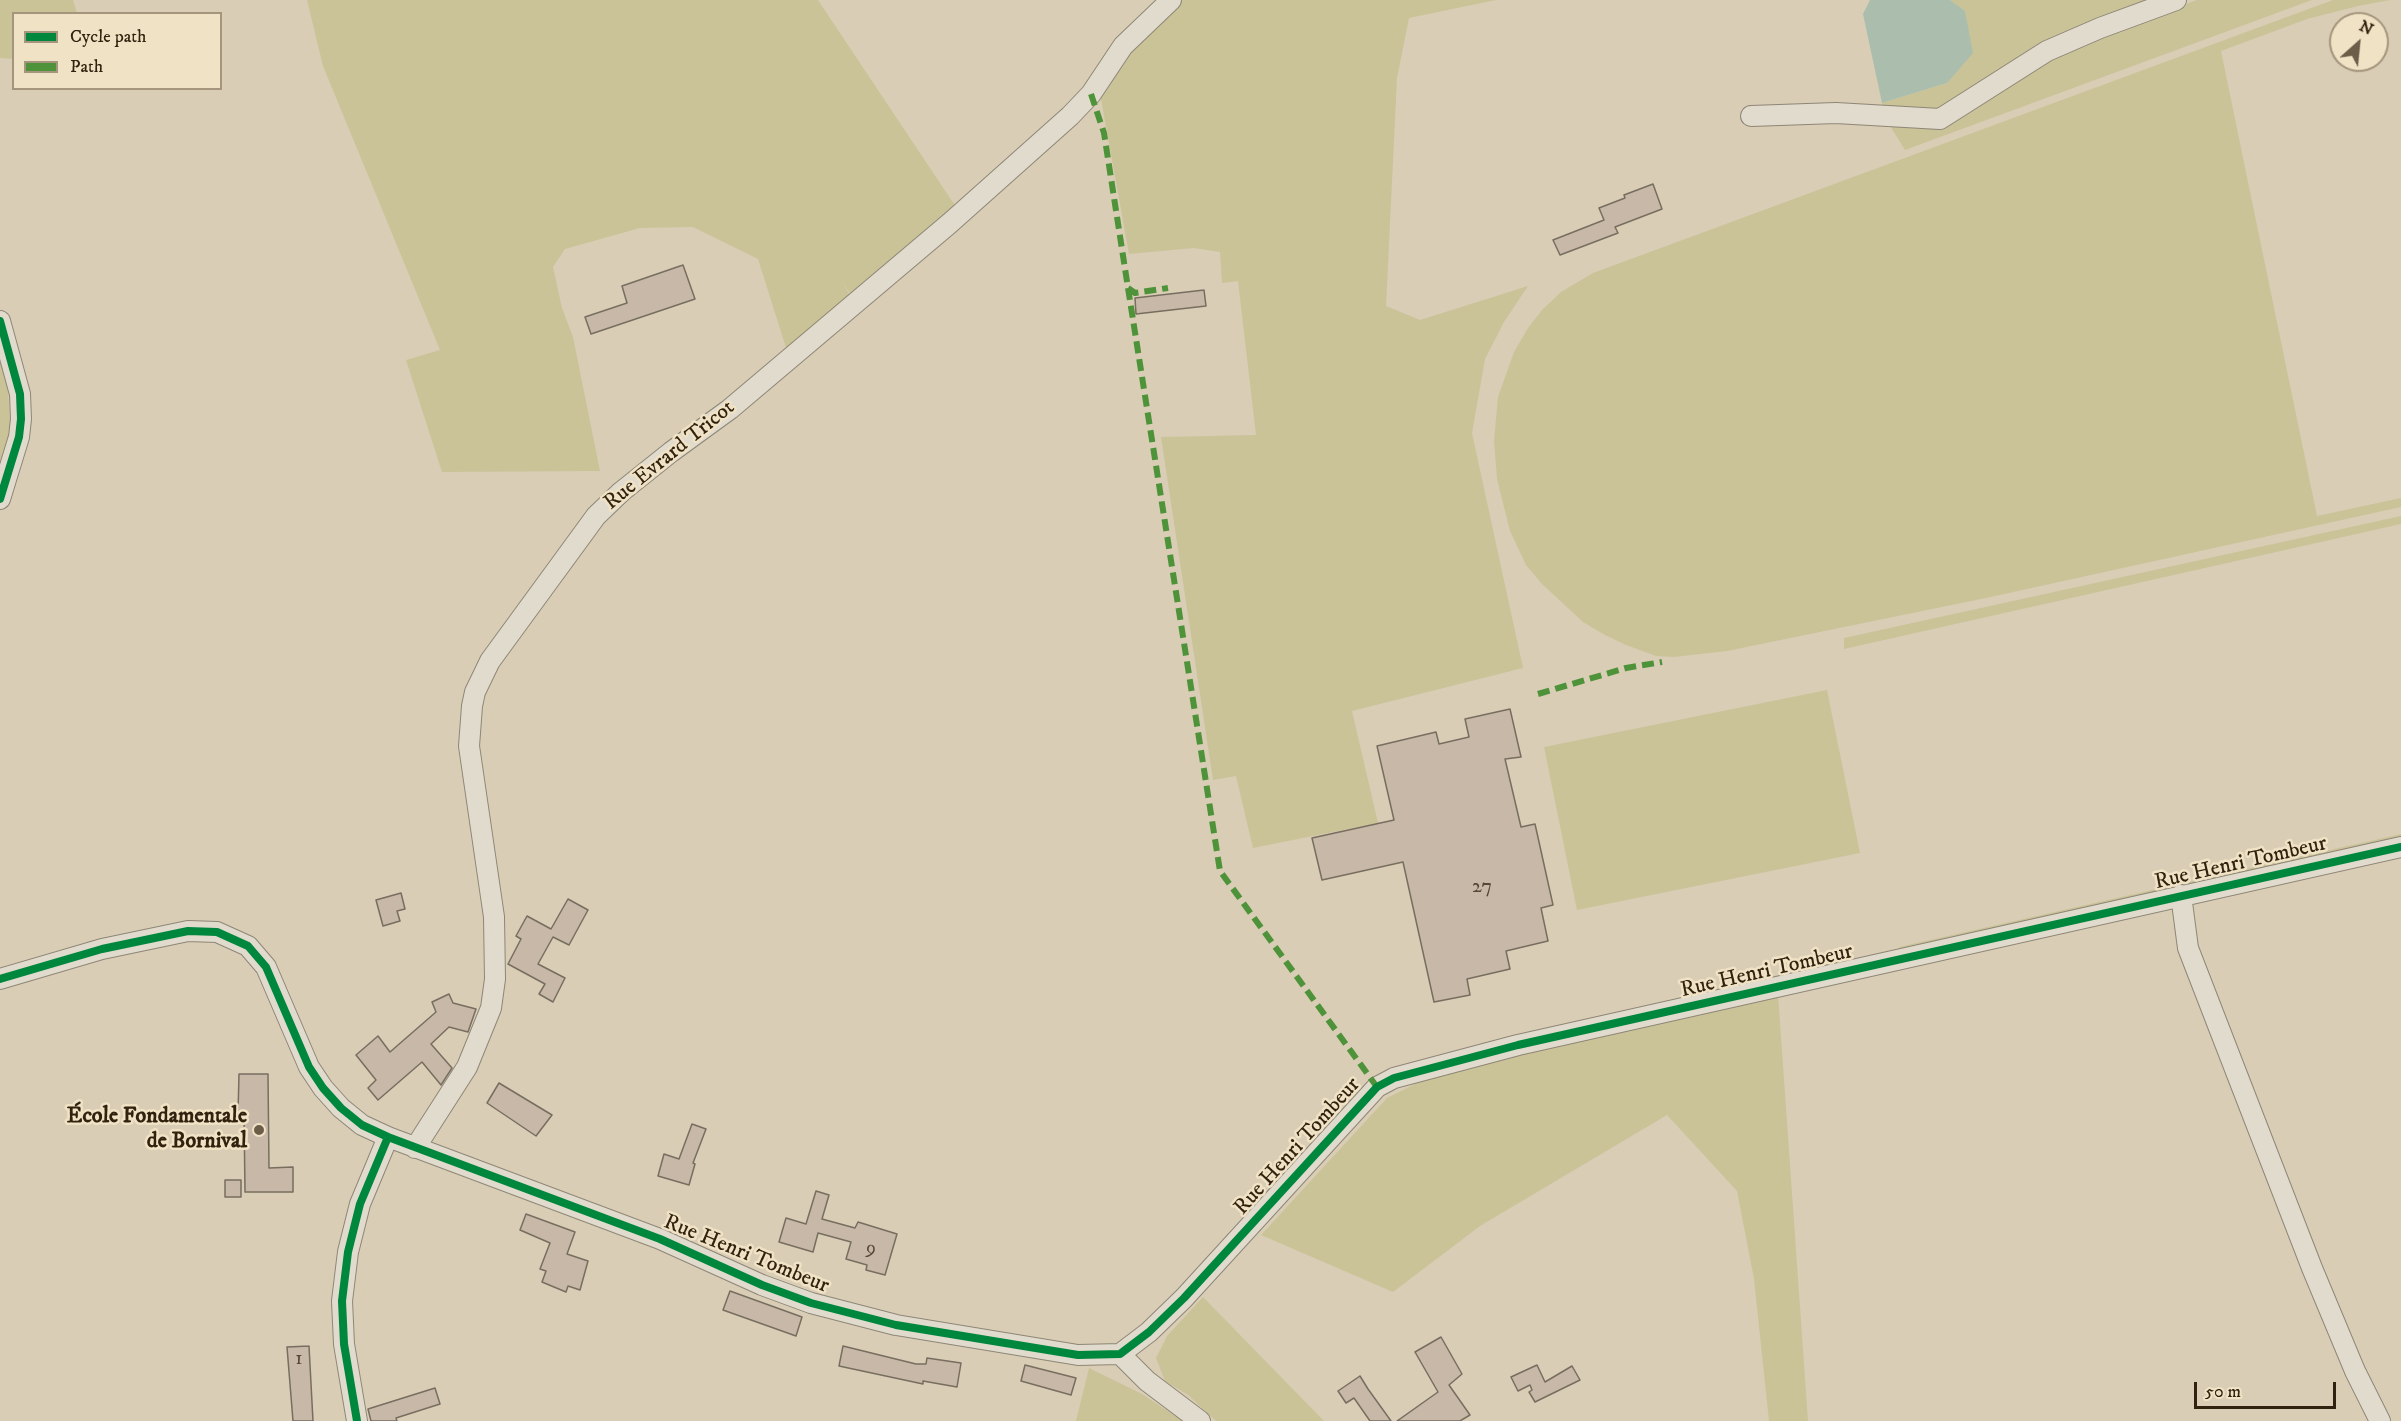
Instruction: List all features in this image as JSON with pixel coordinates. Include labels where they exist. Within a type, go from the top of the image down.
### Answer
[{"type":"street","name":"Rue Evrard Tricot","points":[[415,1148],[467,1067],[491,1008],[495,979],[494,916],[469,746],[471,706],[490,661],[596,516],[621,492],[671,452],[730,409],[950,223],[1070,116],[1091,94],[1123,46],[1171,0]]},
{"type":"street","points":[[1751,116],[1836,112],[1940,119],[2048,51],[2100,28],[2176,0]]},
{"type":"street","points":[[0,321],[20,394],[21,419],[19,437],[0,499]]},
{"type":"street","name":"Rue Henri Tombeur","points":[[0,979],[102,948],[188,930],[217,932],[248,946],[266,967],[309,1067],[323,1088],[341,1108],[362,1125],[415,1148],[660,1239],[762,1286],[811,1303],[896,1324],[1078,1355],[1120,1354],[1149,1332],[1184,1298],[1377,1087],[1394,1078],[1518,1045],[2401,847]]},
{"type":"street","name":"Rue Henri Tombeur","points":[[2181,896],[2188,948],[2192,959],[2312,1268],[2355,1371],[2380,1421]]},
{"type":"street","points":[[357,1421],[344,1344],[342,1300],[348,1252],[360,1204],[388,1137]]},
{"type":"street","points":[[1120,1354],[1147,1381],[1200,1421]]},
{"type":"shaded area","points":[[0,0],[73,0],[77,12],[12,12],[12,59],[0,58]]},
{"type":"shaded area","points":[[307,0],[818,0],[958,210],[854,300],[842,281],[853,301],[788,354],[758,259],[693,227],[640,228],[565,249],[553,267],[562,308],[573,337],[600,471],[442,472],[406,360],[440,350],[323,66]]},
{"type":"shaded area","points":[[1176,0],[1496,0],[1409,18],[1397,78],[1386,306],[1420,320],[1528,286],[1504,322],[1485,359],[1472,433],[1523,668],[1352,711],[1378,823],[1253,848],[1236,776],[1213,780],[1161,437],[1256,435],[1238,281],[1222,283],[1220,252],[1194,248],[1129,254],[1099,88]]},
{"type":"shaded area","points":[[1870,0],[1950,0],[1965,11],[1973,53],[1947,83],[1882,103],[1863,14]]},
{"type":"shaded area","points":[[1950,0],[2157,0],[1938,109],[1881,112],[1882,103],[1947,83],[1965,12]]},
{"type":"shaded area","points":[[2197,0],[2312,0],[1905,150],[1887,121],[1944,125],[2051,56],[2094,37]]},
{"type":"shaded area","points":[[2333,0],[2390,0],[2329,12],[2221,51],[2317,516],[2401,498],[2401,507],[1986,598],[1727,651],[1674,657],[1656,656],[1626,645],[1583,622],[1542,584],[1526,565],[1510,531],[1497,479],[1494,441],[1498,397],[1514,352],[1542,310],[1561,292],[1593,273]]},
{"type":"shaded area","points":[[0,360],[8,390],[10,419],[7,449],[0,473]]},
{"type":"shaded area","points":[[2401,516],[2401,524],[1844,649],[1844,638]]},
{"type":"shaded area","points":[[1827,690],[1860,853],[1577,910],[1544,747]]},
{"type":"shaded area","points":[[2401,834],[2401,840],[1900,954],[1899,947]]},
{"type":"shaded area","points":[[1778,994],[1808,1421],[1769,1421],[1754,1279],[1737,1191],[1667,1115],[1480,1226],[1393,1292],[1261,1235],[1387,1098],[1431,1076]]},
{"type":"shaded area","points":[[1203,1297],[1324,1421],[1216,1421],[1188,1395],[1165,1381],[1156,1358],[1167,1336]]},
{"type":"shaded area","points":[[1089,1368],[1142,1394],[1183,1421],[1076,1421]]},
{"type":"building","points":[[1653,184],[1662,209],[1615,227],[1618,233],[1560,255],[1553,240],[1604,220],[1599,208]]},
{"type":"building","points":[[683,265],[695,299],[591,334],[585,317],[627,303],[622,286]]},
{"type":"building","points":[[1204,290],[1206,306],[1136,314],[1135,298]]},
{"type":"building","points":[[1510,709],[1521,757],[1505,759],[1521,827],[1535,824],[1553,905],[1541,908],[1548,941],[1506,951],[1510,969],[1467,979],[1470,995],[1434,1002],[1403,862],[1322,880],[1312,838],[1394,820],[1377,746],[1436,732],[1439,744],[1469,737],[1465,719]]},
{"type":"building","points":[[401,893],[405,909],[397,911],[400,921],[383,926],[376,900]]},
{"type":"building","points":[[568,899],[588,910],[569,945],[553,937],[538,964],[565,978],[553,1002],[539,994],[545,984],[508,964],[521,939],[516,936],[527,916],[551,929]]},
{"type":"building","points":[[449,994],[453,1003],[476,1009],[468,1032],[449,1027],[431,1044],[452,1068],[441,1085],[422,1062],[378,1100],[368,1088],[376,1080],[356,1055],[378,1036],[390,1052],[436,1012],[432,1002]]},
{"type":"building","points":[[239,1074],[268,1074],[269,1168],[293,1167],[293,1192],[245,1192],[244,1114],[238,1114]]},
{"type":"building","points":[[499,1083],[552,1115],[536,1136],[487,1103]]},
{"type":"building","points":[[692,1124],[706,1129],[693,1163],[695,1164],[689,1185],[658,1176],[664,1154],[679,1159]]},
{"type":"building","points":[[225,1180],[241,1180],[241,1197],[225,1197]]},
{"type":"building","points":[[816,1191],[829,1195],[822,1219],[855,1228],[858,1222],[897,1234],[885,1275],[866,1270],[867,1265],[846,1259],[851,1242],[818,1233],[813,1252],[779,1242],[786,1218],[806,1224]]},
{"type":"building","points":[[526,1214],[575,1232],[567,1254],[588,1261],[580,1290],[568,1286],[566,1292],[542,1282],[546,1271],[540,1269],[550,1243],[520,1230]]},
{"type":"building","points":[[730,1291],[802,1317],[796,1336],[723,1310]]},
{"type":"building","points":[[1441,1337],[1462,1374],[1449,1385],[1470,1415],[1460,1421],[1397,1421],[1438,1392],[1415,1352]]},
{"type":"building","points":[[309,1346],[313,1421],[293,1421],[287,1347]]},
{"type":"building","points":[[843,1346],[916,1364],[926,1364],[927,1358],[961,1363],[957,1387],[923,1381],[923,1384],[839,1366]]},
{"type":"building","points":[[1025,1365],[1076,1378],[1071,1395],[1021,1381]]},
{"type":"building","points":[[1537,1365],[1545,1382],[1572,1366],[1580,1380],[1535,1402],[1529,1392],[1532,1390],[1530,1385],[1518,1391],[1511,1377]]},
{"type":"building","points":[[1360,1376],[1391,1421],[1370,1421],[1354,1398],[1346,1403],[1338,1391]]},
{"type":"building","points":[[435,1388],[440,1404],[396,1418],[397,1421],[371,1421],[368,1409]]},
{"type":"marked path","points":[[1091,94],[1104,133],[1128,288],[1135,293],[1168,288]]},
{"type":"marked path","points":[[1128,288],[1220,871],[1377,1087]]},
{"type":"marked path","points":[[1538,694],[1626,668],[1662,662]]},
{"type":"cycle path","points":[[0,321],[20,394],[21,419],[19,437],[0,499]]},
{"type":"cycle path","points":[[0,979],[102,949],[188,931],[217,932],[248,946],[266,967],[309,1067],[323,1088],[341,1108],[362,1125],[388,1137],[660,1239],[762,1285],[811,1303],[896,1325],[1078,1355],[1120,1354],[1149,1332],[1184,1298],[1377,1087],[1394,1078],[1518,1045],[2401,847]]},
{"type":"cycle path","points":[[357,1421],[344,1344],[342,1301],[348,1252],[360,1204],[388,1137]]},
{"type":"place","name":"École Fondamentale de Bornival","points":[[259,1130]]}]
